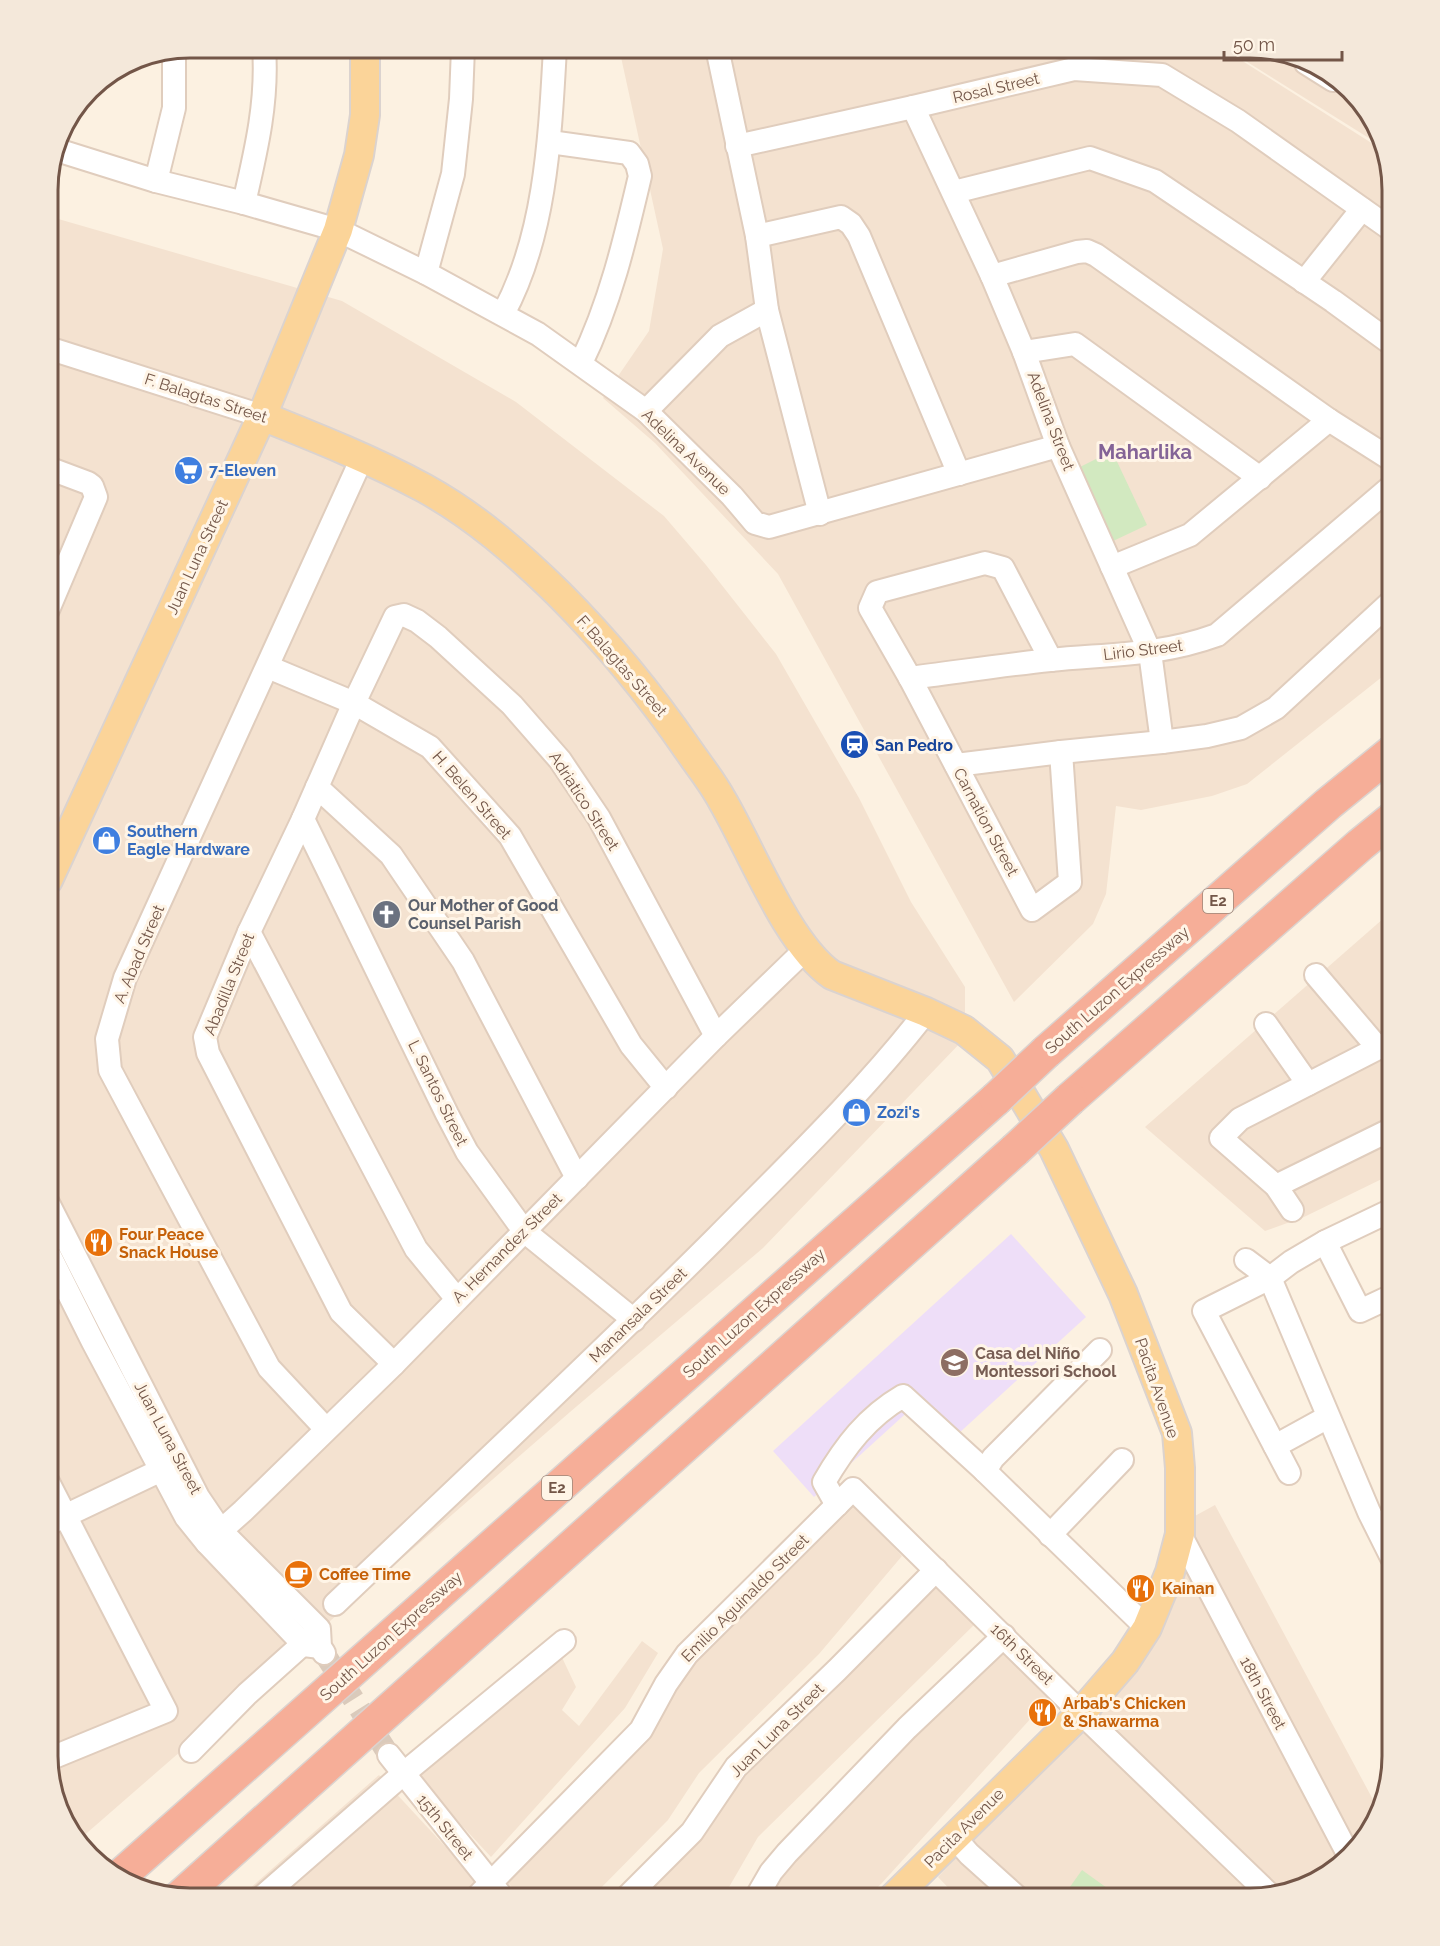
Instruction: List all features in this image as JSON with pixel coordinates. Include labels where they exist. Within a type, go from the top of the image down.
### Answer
[{"type":"highway","name":"South Luzon Expressway","points":[[126,1871],[996,1099],[1046,1052],[1328,804],[1382,760]]},
{"type":"highway","points":[[190,1888],[1071,1099],[1382,827]]},
{"type":"main road","name":"Juan Luna Street","points":[[59,857],[262,416],[338,230],[359,155],[366,115],[365,58]]},
{"type":"main road","name":"F. Balagtas Street","points":[[262,416],[362,458],[424,488],[515,551],[608,644],[661,708],[722,798],[782,911],[805,950],[820,967],[832,975],[926,1012],[964,1030],[1000,1059],[1054,1149]]},
{"type":"main road","name":"Pacita Avenue","points":[[904,1888],[1081,1713],[1125,1662],[1147,1628],[1170,1572],[1180,1534],[1177,1433],[1123,1294],[1054,1149]]},
{"type":"street","points":[[244,203],[261,128],[265,58]]},
{"type":"street","points":[[426,273],[453,174],[463,58]]},
{"type":"street","points":[[503,314],[513,296],[534,232],[550,142],[554,58]]},
{"type":"street","points":[[719,58],[757,236],[767,310],[820,514]]},
{"type":"street","points":[[156,181],[174,108],[174,60]]},
{"type":"street","name":"Rosal Street","points":[[737,146],[1074,69],[1162,75],[1238,121],[1382,223]]},
{"type":"street","name":"Adelina Street","points":[[913,107],[992,276],[1024,352],[1059,446],[1150,652],[1162,742]]},
{"type":"street","points":[[550,142],[629,153],[637,164],[640,176],[621,255],[593,339],[581,363]]},
{"type":"street","name":"Adelina Avenue","points":[[65,152],[156,181],[338,230],[503,314],[581,363],[646,411],[732,496],[754,523],[769,527],[1059,446]]},
{"type":"street","points":[[954,192],[1090,158],[1155,181],[1382,337]]},
{"type":"street","points":[[1305,282],[1362,209]]},
{"type":"street","points":[[757,236],[841,217],[851,224],[859,236],[959,474]]},
{"type":"street","points":[[992,276],[1077,252],[1087,251],[1096,255],[1329,420],[1382,454]]},
{"type":"street","points":[[646,411],[720,336],[767,310]]},
{"type":"street","points":[[1024,352],[1076,344],[1260,478]]},
{"type":"street","name":"F. Balagtas Street","points":[[59,351],[262,416]]},
{"type":"street","points":[[1112,567],[1191,535],[1329,420]]},
{"type":"street","name":"A. Abad Street","points":[[326,1430],[269,1368],[110,1070],[106,1039],[125,978],[362,458]]},
{"type":"street","points":[[59,472],[88,483],[95,492],[95,503],[59,586]]},
{"type":"street","name":"Lirio Street","points":[[910,678],[1051,660],[1150,652],[1188,645],[1217,635],[1382,495]]},
{"type":"street","name":"Carnation Street","points":[[1051,660],[1003,568],[985,563],[877,592],[870,608],[910,678],[1032,910],[1070,882],[1061,752]]},
{"type":"street","points":[[956,765],[1162,742],[1207,736],[1241,728],[1276,708],[1382,610]]},
{"type":"street","name":"Adriatico Street","points":[[395,617],[404,615],[417,621],[438,637],[512,705],[560,760],[599,818],[716,1036]]},
{"type":"street","name":"Abadilla Street","points":[[394,1364],[341,1312],[208,1053],[205,1037],[249,932],[395,617]]},
{"type":"street","name":"H. Belen Street","points":[[268,667],[354,703],[430,747],[510,836],[631,1045],[666,1088]]},
{"type":"street","points":[[317,787],[391,855],[463,961],[577,1178]]},
{"type":"street","name":"L. Santos Street","points":[[303,819],[462,1143],[524,1231],[634,1320]]},
{"type":"street","points":[[249,932],[416,1249],[457,1299]]},
{"type":"street","name":"A. Hernandez Street","points":[[214,1537],[394,1364],[716,1036],[805,950]]},
{"type":"street","points":[[1316,975],[1382,1042]]},
{"type":"street","name":"Manansala Street","points":[[335,1604],[634,1320],[820,1134],[926,1012]]},
{"type":"street","points":[[1266,1024],[1308,1084]]},
{"type":"street","points":[[1292,1210],[1275,1185],[1221,1138],[1240,1119],[1382,1047]]},
{"type":"street","points":[[1275,1185],[1382,1134]]},
{"type":"street","points":[[1288,1473],[1204,1311],[1270,1278],[1291,1262],[1325,1242],[1382,1215]]},
{"type":"street","name":"Juan Luna Street","points":[[58,1225],[170,1466]]},
{"type":"street","points":[[1325,1242],[1360,1311],[1382,1301]]},
{"type":"street","points":[[1246,1260],[1270,1278],[1328,1417],[1382,1537]]},
{"type":"street","name":"Juan Luna Street","points":[[58,1270],[170,1466],[198,1497],[214,1537],[317,1643],[247,1694],[192,1751]]},
{"type":"street","points":[[985,1470],[993,1458],[1100,1350]]},
{"type":"street","points":[[837,1505],[824,1482],[845,1448],[861,1428],[884,1407],[903,1396],[985,1470],[1147,1628]]},
{"type":"street","points":[[1275,1446],[1328,1417]]},
{"type":"street","points":[[1050,1535],[1122,1460]]},
{"type":"street","points":[[58,1519],[170,1466]]},
{"type":"street","name":"Emilio Aguinaldo Street","points":[[494,1888],[641,1731],[666,1684],[687,1654],[854,1489]]},
{"type":"street","name":"16th Street","points":[[854,1489],[1261,1887]]},
{"type":"street","points":[[58,1522],[166,1711],[58,1755]]},
{"type":"street","name":"18th Street","points":[[1180,1534],[1344,1847]]},
{"type":"street","name":"Juan Luna Street","points":[[636,1888],[692,1832],[736,1767],[936,1570]]},
{"type":"street","points":[[762,1888],[771,1872],[787,1853],[907,1728],[1004,1636]]},
{"type":"street","points":[[272,1888],[403,1774],[564,1641]]},
{"type":"street","name":"15th Street","points":[[388,1755],[485,1888]]},
{"type":"street","points":[[955,1838],[969,1854],[1007,1888]]},
{"type":"shaded area","points":[[621,58],[1239,59],[1372,143],[1379,165],[1382,191],[1382,677],[1247,784],[1212,796],[1141,810],[1116,806],[1106,894],[1093,924],[1014,1002],[778,574],[655,443],[603,398],[649,331],[663,249]]},
{"type":"shaded area","points":[[1243,59],[1275,61],[1315,76],[1343,97],[1359,117],[1371,139]]},
{"type":"shaded area","points":[[59,219],[342,301],[516,402],[664,516],[776,654],[859,798],[911,902],[965,987],[965,1038],[763,1248],[570,1412],[85,1834],[72,1814],[66,1798],[61,1781],[58,1755]]},
{"type":"shaded area","points":[[1382,920],[1382,1179],[1304,1217],[1265,1231],[1145,1127]]},
{"type":"shaded area","name":"Casa del Niño Montessori School","points":[[1011,1234],[1086,1317],[947,1444],[913,1407],[814,1497],[773,1451]]},
{"type":"shaded area","points":[[849,1499],[902,1556],[819,1654],[699,1773],[668,1820],[601,1888],[512,1888],[504,1878],[680,1673]]},
{"type":"shaded area","points":[[1215,1505],[1373,1800],[1359,1829],[1336,1855],[1323,1865],[1300,1877],[1266,1886],[1249,1888],[948,1888],[938,1877],[1132,1672],[1181,1585],[1193,1517]]},
{"type":"shaded area","points":[[925,1575],[976,1623],[758,1837],[728,1888],[635,1888]]},
{"type":"shaded area","points":[[642,1641],[658,1653],[625,1708],[491,1857],[416,1776],[558,1649],[576,1687],[562,1710],[579,1726]]},
{"type":"shaded area","points":[[1001,1647],[1052,1695],[877,1888],[759,1888]]},
{"type":"shaded area","points":[[379,1775],[484,1888],[250,1888]]},
{"type":"green space","points":[[1112,451],[1147,525],[1111,542],[1076,469]]},
{"type":"green space","points":[[1082,1870],[1107,1888],[1069,1888]]},
{"type":"tunnel","points":[[324,1653],[389,1755]]},
{"type":"place","name":"7-Eleven","points":[[188,470]]},
{"type":"place","name":"San Pedro","points":[[854,745]]},
{"type":"place","name":"Southern Eagle Hardware","points":[[106,840]]},
{"type":"place","name":"Our Mother of Good Counsel Parish","points":[[387,914]]},
{"type":"place","name":"Zozi's","points":[[856,1112]]},
{"type":"place","name":"Four Peace Snack House","points":[[98,1243]]},
{"type":"place","name":"Casa del Niño Montessori School","points":[[954,1362]]},
{"type":"place","name":"Coffee Time","points":[[298,1574]]},
{"type":"place","name":"Kainan","points":[[1141,1588]]},
{"type":"place","name":"Arbab's Chicken & Shawarma","points":[[1042,1712]]},
{"type":"district","name":"Maharlika","points":[[1145,452]]}]
